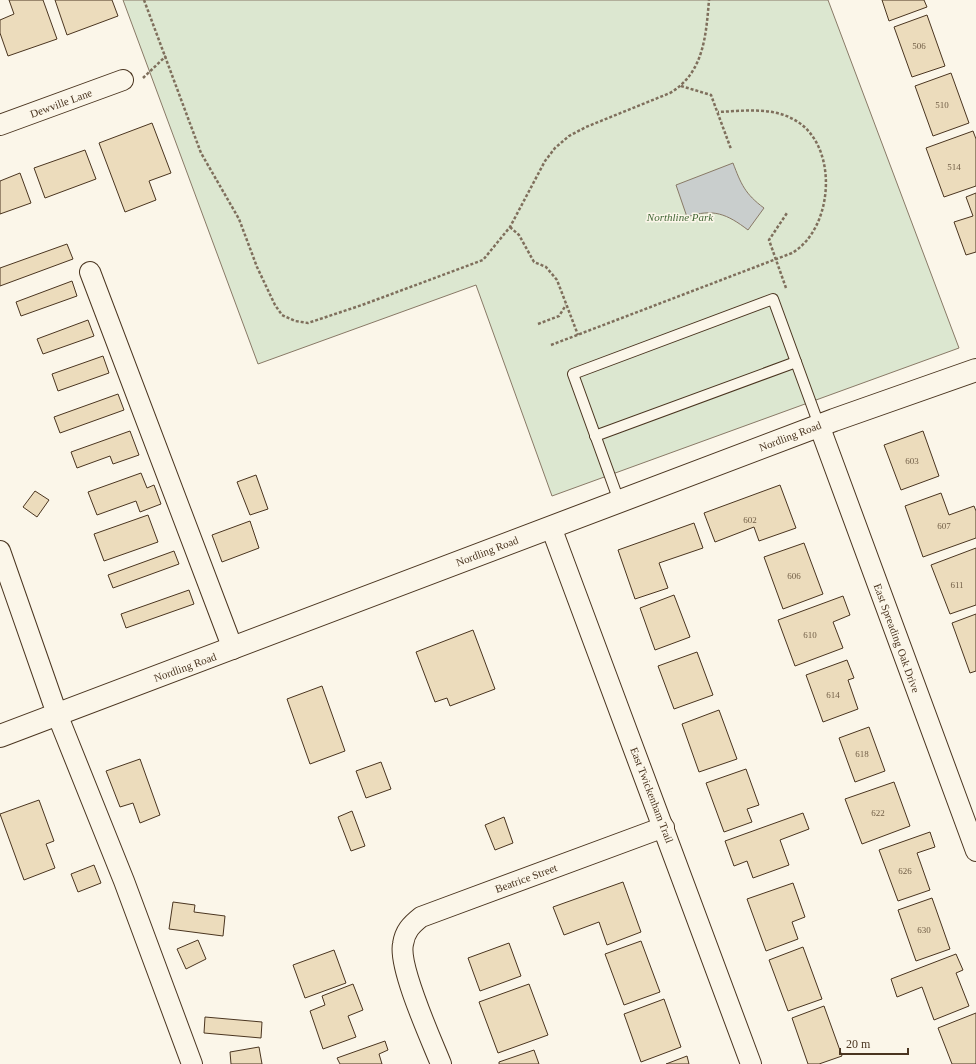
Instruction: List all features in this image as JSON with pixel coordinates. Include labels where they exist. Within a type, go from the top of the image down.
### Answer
[{"type":"street","name":"Dewville Lane","points":[[0,125],[123,80]]},
{"type":"street","points":[[90,272],[233,649]]},
{"type":"street","name":"Nordling Road","points":[[0,736],[233,649],[819,425],[976,370]]},
{"type":"street","name":"East Spreading Oak Drive","points":[[819,425],[976,851]]},
{"type":"street","name":"East Twickenham Trail","points":[[551,527],[751,1064]]},
{"type":"street","points":[[0,551],[57,714],[124,881],[192,1064]]},
{"type":"street","name":"Beatrice Street","points":[[441,1064],[406,975],[402,945],[409,926],[421,917],[664,827]]},
{"type":"lane","points":[[619,501],[573,374],[773,300],[819,425]]},
{"type":"lane","points":[[596,436],[796,362]]},
{"type":"path","points":[[144,0],[201,153],[239,219],[257,267],[275,305],[282,315],[295,321],[308,323],[362,305],[483,260],[510,226],[545,161],[555,148],[570,136],[586,127],[670,93],[681,86],[697,64],[706,41],[709,0]]},
{"type":"path","points":[[123,80],[132,84],[145,78],[166,56]]},
{"type":"path","points":[[681,86],[711,96],[731,149]]},
{"type":"path","points":[[551,345],[792,253],[806,242],[822,212],[826,190],[826,168],[814,139],[807,129],[797,121],[782,114],[766,111],[718,112]]},
{"type":"path","points":[[776,259],[769,240],[787,213]]},
{"type":"path","points":[[510,226],[519,235],[534,262],[546,266],[557,280],[578,335]]},
{"type":"path","points":[[538,324],[559,316],[566,304]]},
{"type":"green space","name":"Northline Park","points":[[123,0],[828,0],[959,348],[552,496],[476,285],[258,364]]},
{"type":"shaded area","points":[[733,163],[744,188],[752,198],[764,208],[748,230],[726,216],[719,214],[705,213],[687,217],[676,185]]},
{"type":"building","points":[[9,0],[43,0],[57,39],[8,56],[0,33],[0,20],[14,14]]},
{"type":"building","points":[[55,0],[112,0],[118,16],[67,35]]},
{"type":"building","points":[[882,0],[924,0],[927,7],[889,21]]},
{"type":"building","points":[[927,15],[945,66],[912,77],[894,27]]},
{"type":"building","points":[[951,73],[969,123],[933,136],[915,86]]},
{"type":"building","points":[[152,123],[171,173],[149,181],[156,200],[125,212],[99,143]]},
{"type":"building","points":[[973,131],[976,139],[976,186],[944,197],[926,148]]},
{"type":"building","points":[[85,150],[96,179],[45,198],[34,168]]},
{"type":"building","points":[[20,173],[31,203],[0,214],[0,181]]},
{"type":"building","points":[[976,193],[976,252],[966,255],[954,222],[973,216],[966,197]]},
{"type":"building","points":[[67,244],[73,259],[0,286],[0,268]]},
{"type":"building","points":[[72,281],[77,296],[21,316],[16,302]]},
{"type":"building","points":[[88,320],[94,336],[43,354],[37,339]]},
{"type":"building","points":[[103,356],[109,373],[58,391],[52,374]]},
{"type":"building","points":[[118,394],[124,410],[60,433],[54,417]]},
{"type":"building","points":[[130,431],[139,455],[113,464],[110,456],[77,468],[71,452]]},
{"type":"building","points":[[923,431],[939,476],[901,490],[884,445]]},
{"type":"building","points":[[141,473],[147,488],[154,485],[161,504],[140,512],[136,501],[97,515],[88,492]]},
{"type":"building","points":[[256,475],[268,509],[250,515],[237,482]]},
{"type":"building","points":[[780,485],[796,528],[759,541],[754,527],[715,542],[704,513]]},
{"type":"building","points":[[35,491],[49,500],[37,517],[23,507]]},
{"type":"building","points":[[941,493],[949,515],[974,506],[976,511],[976,538],[923,557],[905,506]]},
{"type":"building","points":[[148,515],[158,542],[104,561],[94,534]]},
{"type":"building","points":[[250,521],[259,548],[222,562],[212,535]]},
{"type":"building","points":[[694,523],[703,548],[659,563],[668,588],[635,599],[618,550]]},
{"type":"building","points":[[804,543],[823,594],[783,609],[764,557]]},
{"type":"building","points":[[976,548],[976,605],[950,614],[931,565]]},
{"type":"building","points":[[174,551],[179,564],[113,588],[108,575]]},
{"type":"building","points":[[189,590],[194,604],[126,628],[121,614]]},
{"type":"building","points":[[674,595],[690,637],[655,650],[640,608]]},
{"type":"building","points":[[843,596],[850,615],[833,622],[843,648],[795,666],[778,620]]},
{"type":"building","points":[[976,614],[976,671],[970,673],[952,623]]},
{"type":"building","points":[[473,630],[495,689],[450,706],[447,698],[435,702],[416,652]]},
{"type":"building","points":[[697,652],[713,695],[674,709],[658,666]]},
{"type":"building","points":[[847,660],[854,678],[848,680],[858,709],[823,722],[806,675]]},
{"type":"building","points":[[322,686],[345,751],[310,764],[287,699]]},
{"type":"building","points":[[719,710],[737,759],[699,772],[682,724]]},
{"type":"building","points":[[869,727],[885,771],[855,782],[839,738]]},
{"type":"building","points":[[140,759],[160,815],[140,823],[133,803],[120,807],[106,771]]},
{"type":"building","points":[[381,762],[391,789],[366,798],[356,771]]},
{"type":"building","points":[[746,769],[759,805],[747,809],[752,822],[724,832],[706,783]]},
{"type":"building","points":[[894,782],[910,826],[862,844],[845,799]]},
{"type":"building","points":[[39,800],[54,841],[46,844],[55,868],[24,880],[0,814]]},
{"type":"building","points":[[352,811],[365,846],[351,851],[338,817]]},
{"type":"building","points":[[803,813],[809,829],[780,840],[789,865],[753,878],[747,861],[734,866],[725,841]]},
{"type":"building","points":[[504,817],[513,843],[495,850],[485,825]]},
{"type":"building","points":[[930,832],[935,847],[917,853],[930,890],[898,901],[879,850]]},
{"type":"building","points":[[94,865],[101,883],[78,892],[71,874]]},
{"type":"building","points":[[623,882],[641,932],[607,945],[599,922],[564,935],[553,907]]},
{"type":"building","points":[[793,883],[805,917],[792,922],[798,939],[766,951],[747,899]]},
{"type":"building","points":[[932,898],[950,949],[916,961],[898,910]]},
{"type":"building","points":[[173,902],[195,905],[194,912],[225,916],[223,936],[169,929]]},
{"type":"building","points":[[198,940],[206,959],[186,969],[177,949]]},
{"type":"building","points":[[641,941],[660,992],[624,1005],[605,954]]},
{"type":"building","points":[[509,943],[521,976],[480,991],[468,958]]},
{"type":"building","points":[[803,947],[822,999],[788,1011],[769,960]]},
{"type":"building","points":[[334,950],[346,983],[305,998],[293,965]]},
{"type":"building","points":[[956,954],[963,970],[956,973],[969,1006],[934,1020],[922,987],[897,997],[891,979]]},
{"type":"building","points":[[353,984],[363,1010],[348,1016],[356,1037],[323,1049],[310,1011],[325,1005],[322,996]]},
{"type":"building","points":[[529,984],[548,1035],[498,1053],[479,1002]]},
{"type":"building","points":[[664,999],[681,1047],[641,1062],[624,1014]]},
{"type":"building","points":[[824,1006],[842,1056],[819,1064],[808,1064],[792,1018]]},
{"type":"building","points":[[976,1013],[976,1064],[952,1064],[938,1028]]},
{"type":"building","points":[[205,1017],[262,1022],[261,1038],[204,1033]]},
{"type":"building","points":[[385,1041],[388,1050],[379,1054],[382,1064],[340,1064],[337,1058]]},
{"type":"building","points":[[259,1047],[262,1064],[231,1064],[230,1052]]},
{"type":"building","points":[[534,1050],[539,1064],[499,1064],[499,1062]]},
{"type":"building","points":[[687,1056],[689,1064],[666,1064]]}]
